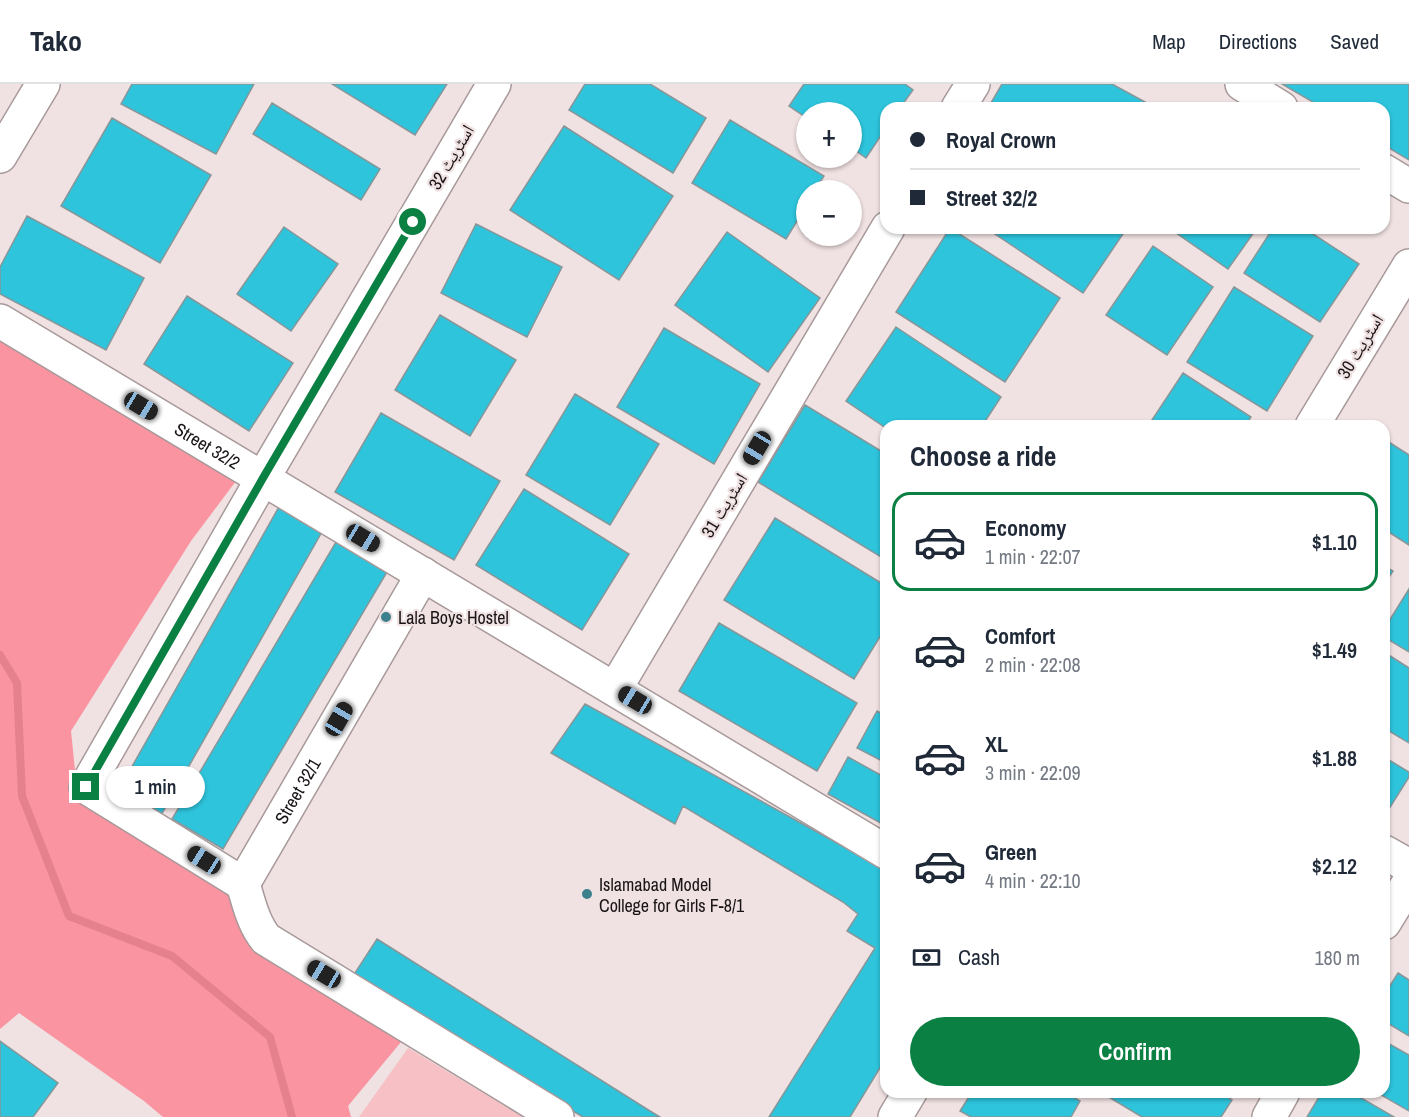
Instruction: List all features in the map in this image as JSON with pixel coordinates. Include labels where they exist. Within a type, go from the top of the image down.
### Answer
[{"type":"street","points":[[5,138],[43,84]]},
{"type":"street","name":"اسٹریٹ 32","points":[[263,478],[494,84]]},
{"type":"street","points":[[962,102],[973,84]]},
{"type":"street","points":[[1242,84],[1271,102]]},
{"type":"street","points":[[1390,175],[1409,186]]},
{"type":"street","name":"اسٹریٹ 31","points":[[615,688],[884,234]]},
{"type":"street","name":"اسٹریٹ 30","points":[[1316,420],[1409,266]]},
{"type":"street","name":"Street 32/2","points":[[0,321],[880,848]]},
{"type":"street","points":[[263,478],[86,787],[243,884],[259,930],[266,939],[557,1117]]},
{"type":"street","name":"Street 32/1","points":[[243,884],[423,574]]},
{"type":"street","points":[[1390,855],[1409,866]]},
{"type":"street","points":[[1390,913],[1409,882]]},
{"type":"street","points":[[895,1117],[906,1098]]},
{"type":"street","points":[[1269,1117],[1280,1098]]},
{"type":"shaded area","points":[[0,334],[236,481],[191,541],[71,731],[77,790],[230,890],[259,952],[401,1042],[348,1106],[351,1117],[163,1117],[144,1101],[19,1013],[0,1029]]},
{"type":"shaded area","points":[[408,1048],[523,1117],[359,1117]]},
{"type":"building","points":[[132,84],[254,84],[216,154],[121,104]]},
{"type":"building","points":[[332,84],[447,84],[415,135]]},
{"type":"building","points":[[585,84],[650,84],[706,118],[673,173],[569,110]]},
{"type":"building","points":[[804,84],[905,84],[913,90],[904,102],[880,102],[880,137],[866,158],[862,155],[862,102],[796,102],[796,111],[789,106]]},
{"type":"building","points":[[1002,84],[1112,84],[1145,102],[992,102]]},
{"type":"building","points":[[1282,84],[1409,84],[1409,160],[1390,149],[1390,102],[1313,102]]},
{"type":"building","points":[[272,103],[380,169],[361,200],[253,134]]},
{"type":"building","points":[[112,118],[211,175],[160,263],[61,206]]},
{"type":"building","points":[[730,120],[796,159],[796,168],[811,168],[824,176],[821,180],[796,180],[796,223],[786,239],[692,183]]},
{"type":"building","points":[[564,126],[673,196],[619,280],[510,210]]},
{"type":"building","points":[[27,216],[144,278],[106,350],[0,294],[0,267]]},
{"type":"building","points":[[476,224],[562,267],[527,337],[441,293]]},
{"type":"building","points":[[284,227],[338,264],[291,331],[237,294]]},
{"type":"building","points":[[727,232],[820,298],[768,372],[675,305]]},
{"type":"building","points":[[946,234],[959,234],[1060,298],[1005,382],[896,312]]},
{"type":"building","points":[[995,234],[1123,234],[1083,293]]},
{"type":"building","points":[[1178,234],[1253,234],[1228,269]]},
{"type":"building","points":[[1269,234],[1313,234],[1359,264],[1320,322],[1244,273]]},
{"type":"building","points":[[1153,246],[1213,287],[1167,355],[1106,315]]},
{"type":"building","points":[[1234,287],[1313,336],[1267,411],[1187,362]]},
{"type":"building","points":[[187,296],[293,363],[249,431],[144,364]]},
{"type":"building","points":[[440,315],[516,360],[470,436],[395,390]]},
{"type":"building","points":[[896,327],[1001,397],[986,420],[880,420],[880,424],[846,401]]},
{"type":"building","points":[[664,328],[760,384],[714,464],[617,407]]},
{"type":"building","points":[[1183,373],[1251,417],[1249,420],[1152,420]]},
{"type":"building","points":[[575,394],[659,444],[610,525],[526,475]]},
{"type":"building","points":[[805,405],[880,450],[880,556],[758,482]]},
{"type":"building","points":[[381,413],[500,481],[454,560],[335,492]]},
{"type":"building","points":[[1390,443],[1409,455],[1409,545],[1390,533]]},
{"type":"building","points":[[524,489],[629,554],[582,630],[476,565]]},
{"type":"building","points":[[280,505],[323,530],[160,817],[117,793]]},
{"type":"building","points":[[775,518],[880,582],[880,637],[854,679],[724,600]]},
{"type":"building","points":[[336,542],[387,572],[223,849],[172,819]]},
{"type":"building","points":[[1409,589],[1409,652],[1390,641],[1390,619]]},
{"type":"building","points":[[719,623],[857,703],[817,771],[679,691]]},
{"type":"building","points":[[1390,656],[1409,668],[1409,743],[1390,732]]},
{"type":"building","points":[[585,704],[880,867],[880,1068],[850,1117],[769,1117],[875,948],[847,931],[858,914],[843,902],[683,806],[675,824],[551,753]]},
{"type":"building","points":[[877,711],[880,713],[880,760],[857,748]]},
{"type":"building","points":[[848,757],[880,775],[880,823],[828,794]]},
{"type":"building","points":[[1390,761],[1409,772],[1409,777],[1390,807]]},
{"type":"building","points":[[377,939],[660,1117],[583,1117],[353,976]]},
{"type":"building","points":[[1398,973],[1409,980],[1409,1036],[1390,1025],[1390,986]]},
{"type":"building","points":[[0,1041],[58,1083],[33,1117],[0,1117]]},
{"type":"building","points":[[1390,1044],[1409,1055],[1409,1111],[1386,1098],[1390,1098]]},
{"type":"building","points":[[968,1098],[1075,1098],[1080,1101],[1071,1117],[971,1117],[960,1111]]},
{"type":"building","points":[[1110,1098],[1229,1098],[1232,1100],[1221,1117],[1142,1117]]},
{"type":"building","points":[[1318,1098],[1361,1098],[1394,1117],[1307,1117]]},
{"type":"waterway","points":[[0,655],[17,683],[22,796],[69,916],[172,956],[270,1037],[292,1117]]},
{"type":"place","name":"Lala Boys Hostel","points":[[386,617]]},
{"type":"place","name":"Islamabad Model College for Girls F-8/1","points":[[587,894]]},
{"type":"route","points":[[86,787],[413,222]]}]
